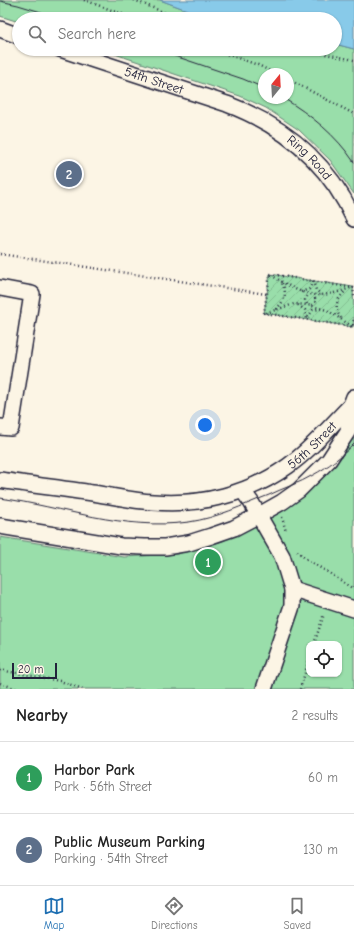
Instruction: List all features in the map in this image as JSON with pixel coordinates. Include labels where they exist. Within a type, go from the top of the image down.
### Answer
[{"type":"street","points":[[0,29],[12,33]]},
{"type":"street","name":"54th Street","points":[[81,56],[248,112]]},
{"type":"street","name":"Ring Road","points":[[248,112],[286,134],[316,162],[335,185],[354,219]]},
{"type":"street","points":[[0,288],[32,294],[11,428],[0,427]]},
{"type":"street","name":"56th Street","points":[[0,480],[153,502],[194,502],[219,498],[243,491],[269,479],[305,454],[352,401]]},
{"type":"street","name":"56th Street","points":[[0,526],[120,546],[144,548],[166,547],[189,543],[234,528],[282,502],[299,490],[329,460],[348,432],[352,401]]},
{"type":"street","points":[[243,491],[259,515],[282,556],[292,589],[292,606],[264,689]]},
{"type":"street","points":[[292,589],[354,609]]},
{"type":"path","points":[[84,0],[117,12]]},
{"type":"path","points":[[134,0],[163,12]]},
{"type":"path","points":[[232,56],[264,68]]},
{"type":"path","points":[[335,56],[354,60]]},
{"type":"path","points":[[294,83],[354,114]]},
{"type":"path","points":[[0,254],[266,294]]},
{"type":"path","points":[[264,313],[270,274]]},
{"type":"path","points":[[270,274],[299,292],[308,295],[326,296],[353,288]]},
{"type":"path","points":[[270,274],[353,288]]},
{"type":"path","points":[[274,310],[282,304],[285,296],[284,288],[279,280]]},
{"type":"path","points":[[299,292],[309,289],[313,281]]},
{"type":"path","points":[[313,281],[316,291],[326,296]]},
{"type":"path","points":[[353,288],[354,297]]},
{"type":"path","points":[[345,322],[337,312],[336,306],[339,298],[348,289]]},
{"type":"path","points":[[308,295],[305,300],[308,305]]},
{"type":"path","points":[[312,306],[316,301],[314,295]]},
{"type":"path","points":[[264,313],[296,304],[308,305],[323,308],[353,327]]},
{"type":"path","points":[[296,304],[305,310],[307,320]]},
{"type":"path","points":[[307,320],[313,310],[323,308]]},
{"type":"path","points":[[264,313],[353,327]]},
{"type":"path","points":[[353,327],[354,317]]},
{"type":"path","points":[[282,517],[287,534]]},
{"type":"path","points":[[292,547],[302,557],[336,577],[343,583],[353,588],[354,586]]},
{"type":"path","points":[[315,641],[328,600]]},
{"type":"path","points":[[0,670],[60,681],[83,689]]},
{"type":"path","points":[[300,689],[306,670]]},
{"type":"path","points":[[0,684],[18,689]]},
{"type":"green space","points":[[0,0],[160,0],[193,12],[12,12],[12,20],[0,16]]},
{"type":"green space","points":[[342,46],[354,49],[354,194],[330,160],[299,130],[266,108],[240,96],[121,56],[342,56]]},
{"type":"green space","points":[[270,274],[353,287],[353,327],[264,313]]},
{"type":"green space","points":[[354,430],[354,689],[0,689],[0,537],[124,557],[177,554],[223,541],[288,505]]},
{"type":"water","points":[[160,0],[354,0],[354,49],[342,46],[342,12],[193,12]]},
{"type":"tram line","points":[[0,1],[41,12]]},
{"type":"tram line","points":[[175,56],[258,85]]},
{"type":"tram line","points":[[292,104],[331,134],[354,162]]},
{"type":"tram line","points":[[0,498],[117,521],[165,524],[189,522],[210,518],[230,511],[303,481],[329,465],[354,444]]},
{"type":"place","name":"Public Museum Parking","points":[[69,174]]},
{"type":"place","name":"Harbor Park","points":[[208,562]]}]
